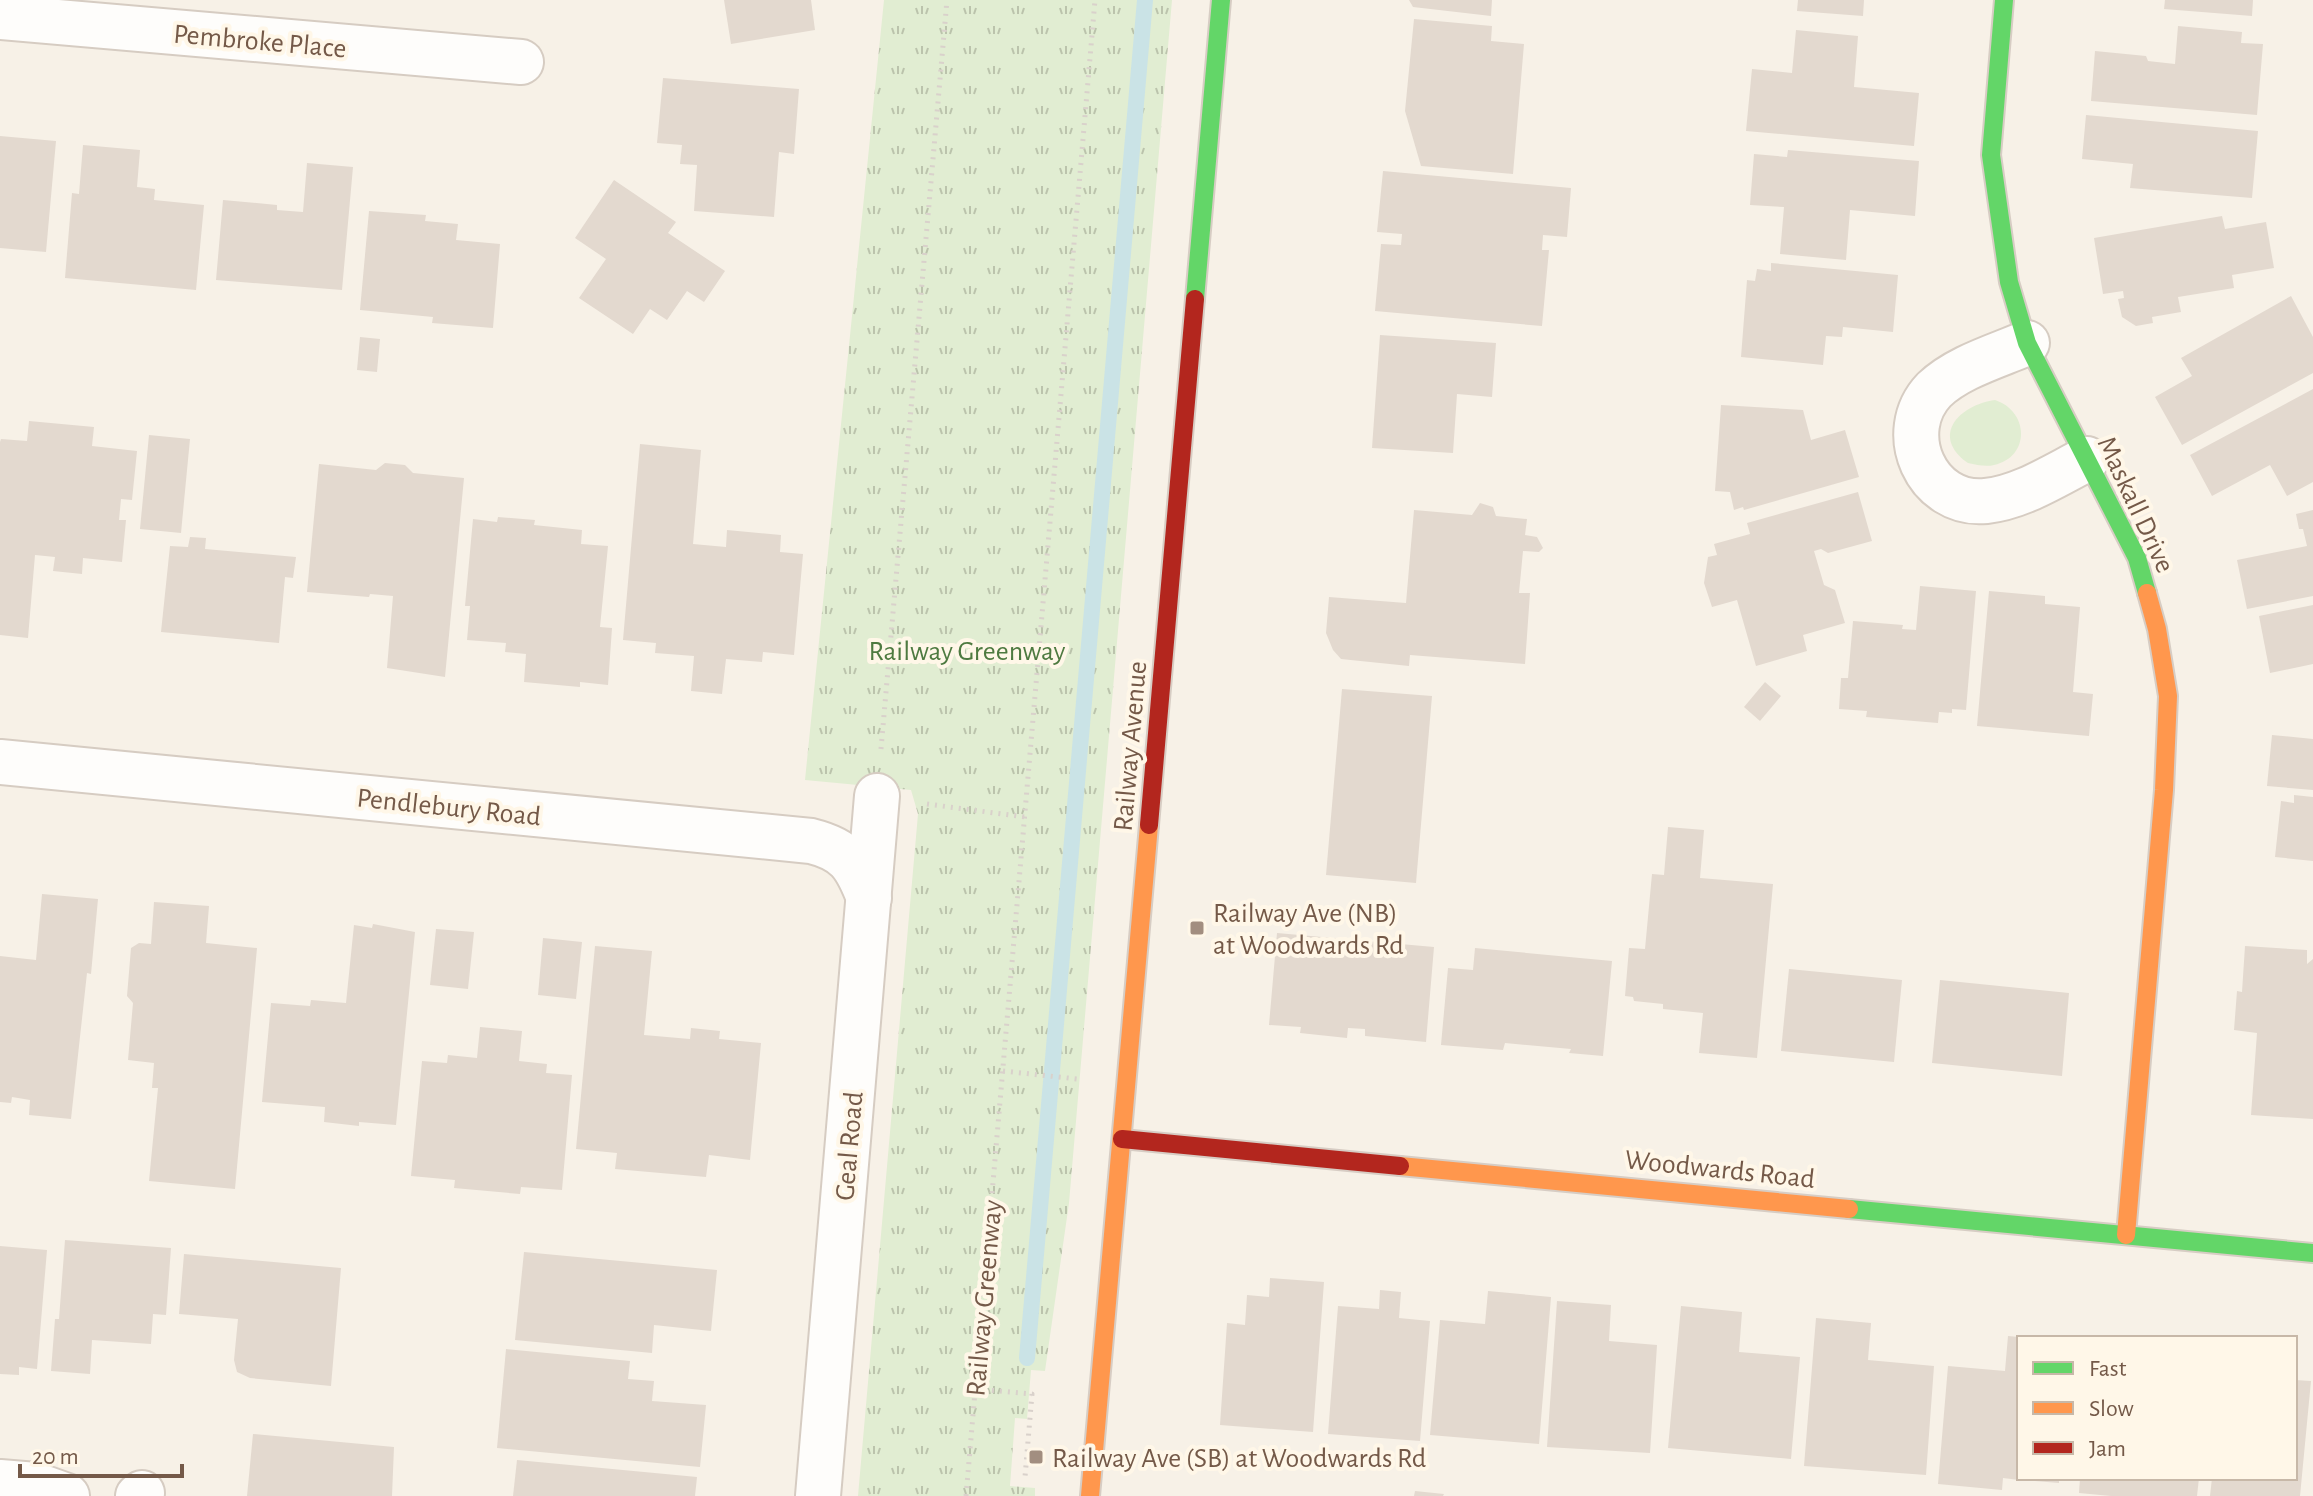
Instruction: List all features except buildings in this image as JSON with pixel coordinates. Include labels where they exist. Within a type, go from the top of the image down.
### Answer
[{"type":"street","name":"Railway Avenue","points":[[1090,1496],[1221,0]]},
{"type":"street","name":"Maskall Drive","points":[[2004,0],[1991,155],[2009,282],[2027,343],[2137,558],[2157,629],[2168,696],[2163,806],[2126,1235]]},
{"type":"street","name":"Pembroke Place","points":[[0,17],[521,62]]},
{"type":"street","points":[[2027,343],[1958,373],[1935,389],[1920,409],[1915,429],[1917,453],[1927,473],[1941,489],[1962,499],[1982,502],[2026,489],[2087,459]]},
{"type":"street","name":"Pendlebury Road","points":[[0,762],[811,841],[832,847],[855,866],[869,898]]},
{"type":"street","name":"Geal Road","points":[[818,1496],[877,796]]},
{"type":"street","name":"Woodwards Road","points":[[1122,1139],[2313,1253]]},
{"type":"street","points":[[0,1482],[36,1485],[67,1496]]},
{"type":"path","points":[[947,0],[877,796],[1025,817]]},
{"type":"path","name":"Railway Greenway","points":[[966,1496],[1095,0]]},
{"type":"path","points":[[1003,1071],[1067,1078]]},
{"type":"path","points":[[976,1389],[1032,1394],[1025,1477]]},
{"type":"green space","name":"Railway Greenway","points":[[884,0],[1172,0],[1069,1203],[1045,1371],[1031,1370],[1027,1419],[1015,1418],[1010,1486],[1035,1488],[1035,1496],[858,1496],[918,814],[911,790],[805,780]]},
{"type":"green space","points":[[1995,400],[2014,414],[2019,423],[2020,444],[2015,453],[1994,465],[1968,463],[1951,442],[1954,423],[1970,408]]},
{"type":"waterway","points":[[1027,1358],[1145,0]]},
{"type":"traffic: fast","points":[[1195,299],[1221,0]]},
{"type":"traffic: fast","points":[[2004,0],[1991,155],[2009,282],[2027,343],[2137,558],[2147,593]]},
{"type":"traffic: fast","points":[[1849,1209],[2313,1253]]},
{"type":"traffic: slow","points":[[2126,1235],[2164,790],[2168,696],[2157,629],[2147,593]]},
{"type":"traffic: slow","points":[[1090,1496],[1149,825]]},
{"type":"traffic: slow","points":[[1400,1166],[1849,1209]]},
{"type":"traffic: jam","points":[[1149,825],[1195,299]]},
{"type":"traffic: jam","points":[[1122,1139],[1400,1166]]},
{"type":"place","name":"Railway Ave (NB) at Woodwards Rd","points":[[1197,928]]},
{"type":"place","name":"Railway Ave (SB) at Woodwards Rd","points":[[1036,1457]]}]
